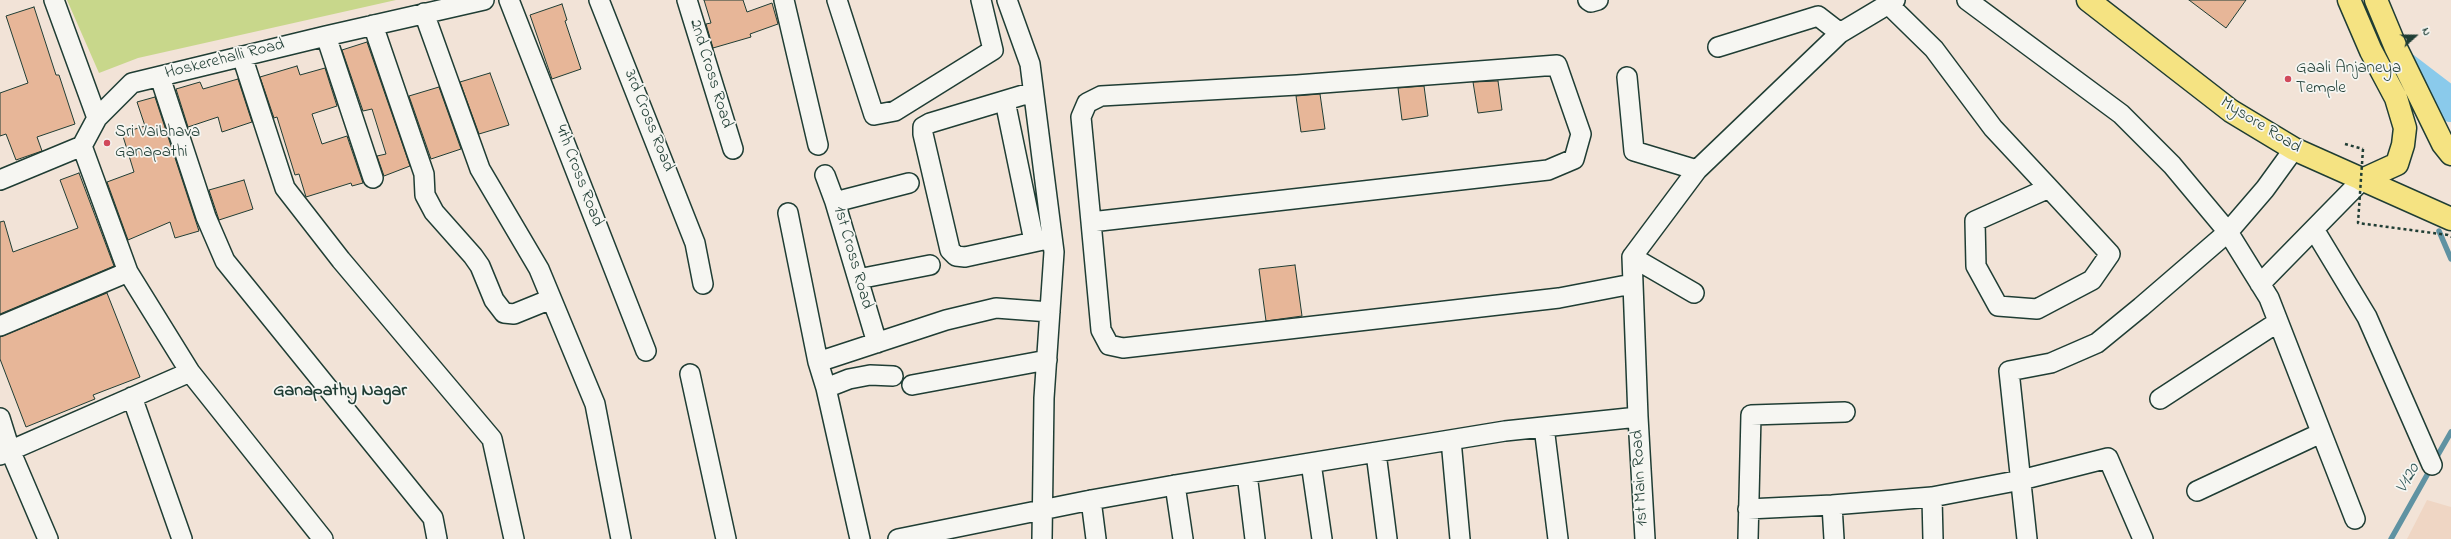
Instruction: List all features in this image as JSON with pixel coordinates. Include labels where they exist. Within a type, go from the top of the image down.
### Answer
[{"type":"highway","name":"Mysore Road","points":[[2088,0],[2231,111],[2294,150],[2451,219]]},
{"type":"highway","points":[[2349,0],[2371,50],[2396,98],[2404,128],[2403,145],[2397,164],[2362,180]]},
{"type":"highway","points":[[2376,0],[2396,48],[2443,144],[2451,154]]},
{"type":"street","points":[[54,0],[97,118]]},
{"type":"street","name":"Hoskerehalli Road","points":[[82,146],[97,118],[132,83],[326,36],[484,0]]},
{"type":"street","name":"4th Cross Road","points":[[509,0],[646,351]]},
{"type":"street","name":"3rd Cross Road","points":[[600,0],[695,243],[703,284]]},
{"type":"street","name":"2nd Cross Road","points":[[687,0],[733,148]]},
{"type":"street","points":[[784,0],[818,145]]},
{"type":"street","points":[[837,0],[874,115],[895,111],[993,50],[981,0]]},
{"type":"street","points":[[1007,0],[1030,64],[1054,252],[1046,360],[1041,510],[1042,539]]},
{"type":"street","points":[[1588,0],[1591,2],[1598,0]]},
{"type":"street","points":[[1967,0],[2121,114],[2172,165],[2228,232],[2269,298],[2355,519]]},
{"type":"street","points":[[1694,293],[1632,257],[1697,170],[1840,33],[1892,3],[1934,49],[1993,128],[2049,188],[2110,254],[2092,280],[2037,309],[1998,306],[1976,266],[1975,221],[2049,188]]},
{"type":"street","points":[[424,13],[480,169],[539,269],[595,404],[621,539]]},
{"type":"street","points":[[1718,47],[1818,16],[1840,33]]},
{"type":"street","points":[[373,25],[424,174],[425,195],[434,212],[473,256],[494,300],[504,313],[514,314],[551,298]]},
{"type":"street","points":[[326,36],[373,178]]},
{"type":"street","points":[[242,56],[285,188],[341,260],[492,439],[514,539]]},
{"type":"street","points":[[1091,222],[1548,170],[1574,159],[1581,134],[1557,65],[1298,85],[1101,96],[1087,103],[1081,117],[1101,330],[1109,345],[1123,348],[1559,298],[1632,284]]},
{"type":"street","points":[[160,76],[206,217],[225,261],[433,518],[437,539]]},
{"type":"street","points":[[1627,77],[1634,151],[1697,170]]},
{"type":"street","points":[[1033,92],[930,123],[923,127],[950,250],[956,256],[965,257],[1052,238]]},
{"type":"street","points":[[1005,101],[1034,242]]},
{"type":"street","points":[[0,180],[82,146],[128,272],[190,372],[323,539]]},
{"type":"street","points":[[2027,539],[2009,371],[2051,364],[2097,343],[2228,232],[2265,189],[2294,150]]},
{"type":"street","name":"1st Cross Road","points":[[825,174],[835,202],[877,343]]},
{"type":"street","points":[[2260,284],[2315,231],[2362,180]]},
{"type":"street","points":[[835,202],[909,183]]},
{"type":"street","points":[[788,213],[818,362],[826,388],[860,539]]},
{"type":"street","points":[[2315,231],[2367,317],[2432,466]]},
{"type":"street","name":"1st Main Road","points":[[1632,257],[1638,417],[1645,539]]},
{"type":"street","points":[[858,279],[930,265]]},
{"type":"street","points":[[0,326],[128,272]]},
{"type":"street","points":[[818,362],[946,320],[996,308],[1050,312]]},
{"type":"street","points":[[2160,399],[2278,322]]},
{"type":"street","points":[[912,385],[1046,360]]},
{"type":"street","points":[[5,453],[190,372]]},
{"type":"street","points":[[690,374],[726,539]]},
{"type":"street","points":[[826,388],[849,379],[870,375],[893,376]]},
{"type":"street","points":[[132,397],[182,539]]},
{"type":"street","points":[[1748,539],[1751,415],[1845,412]]},
{"type":"street","points":[[898,539],[953,533],[1041,510],[1175,485],[1451,440],[1544,427],[1638,417]]},
{"type":"street","points":[[0,418],[5,453],[48,539]]},
{"type":"street","points":[[1544,427],[1558,539]]},
{"type":"street","points":[[2197,491],[2321,433]]},
{"type":"street","points":[[1451,440],[1460,539]]},
{"type":"street","points":[[1376,452],[1387,539]]},
{"type":"street","points":[[1748,509],[1832,506],[1932,497],[2021,480],[2108,458],[2143,539]]},
{"type":"street","points":[[1311,463],[1322,539]]},
{"type":"street","points":[[1247,474],[1255,539]]},
{"type":"street","points":[[1175,485],[1183,539]]},
{"type":"street","points":[[1932,497],[1933,539]]},
{"type":"street","points":[[1091,500],[1096,539]]},
{"type":"street","points":[[1832,506],[1834,539]]},
{"type":"path","points":[[2345,144],[2363,149],[2358,224],[2448,235],[2451,237]]},
{"type":"shaded area","points":[[2427,500],[2451,507],[2451,539],[2407,539]]},
{"type":"green space","points":[[67,0],[396,0],[138,58],[99,73]]},
{"type":"building","points":[[704,0],[743,0],[747,12],[772,3],[778,24],[750,34],[751,37],[713,48],[706,24],[711,23]]},
{"type":"building","points":[[2189,0],[2246,0],[2226,28]]},
{"type":"building","points":[[562,4],[567,20],[565,21],[581,69],[552,79],[530,15]]},
{"type":"building","points":[[34,7],[56,75],[59,75],[75,124],[37,137],[42,151],[16,160],[6,134],[0,136],[0,93],[28,83],[6,16]]},
{"type":"building","points":[[367,42],[410,166],[384,176],[377,156],[386,154],[372,109],[363,111],[342,50]]},
{"type":"building","points":[[297,66],[300,75],[325,68],[337,106],[312,114],[322,144],[347,136],[363,183],[352,186],[351,183],[306,197],[299,174],[295,175],[277,117],[274,118],[260,77]]},
{"type":"building","points":[[490,73],[509,125],[479,134],[460,82]]},
{"type":"building","points":[[238,79],[252,122],[222,132],[218,117],[188,127],[176,89],[200,82],[203,89]]},
{"type":"building","points":[[1498,81],[1502,110],[1478,113],[1473,82]]},
{"type":"building","points":[[1424,86],[1428,116],[1402,120],[1398,88]]},
{"type":"building","points":[[439,87],[461,149],[431,159],[409,96]]},
{"type":"building","points":[[1320,94],[1325,129],[1301,132],[1296,96]]},
{"type":"building","points":[[155,97],[199,231],[175,238],[170,222],[128,240],[107,182],[134,172],[122,133],[145,126],[137,102]]},
{"type":"building","points":[[79,173],[114,266],[0,314],[0,222],[4,221],[13,252],[78,228],[60,180]]},
{"type":"building","points":[[244,180],[253,209],[219,220],[209,190]]},
{"type":"building","points":[[1295,265],[1302,316],[1266,321],[1259,269]]},
{"type":"building","points":[[107,293],[140,377],[93,395],[95,399],[26,427],[0,359],[0,337]]},
{"type":"waterway","points":[[2391,59],[2451,105]]},
{"type":"waterway","name":"V120","points":[[2439,231],[2451,259]]},
{"type":"waterway","name":"V120","points":[[2435,460],[2451,432]]},
{"type":"waterway","name":"V120","points":[[2391,539],[2431,468]]},
{"type":"place","name":"Gaali Anjaneya Temple","points":[[2288,79]]},
{"type":"place","name":"Sri Vaibhava Ganapathi","points":[[107,143]]},
{"type":"district","name":"Ganapathy Nagar","points":[[340,392]]}]
